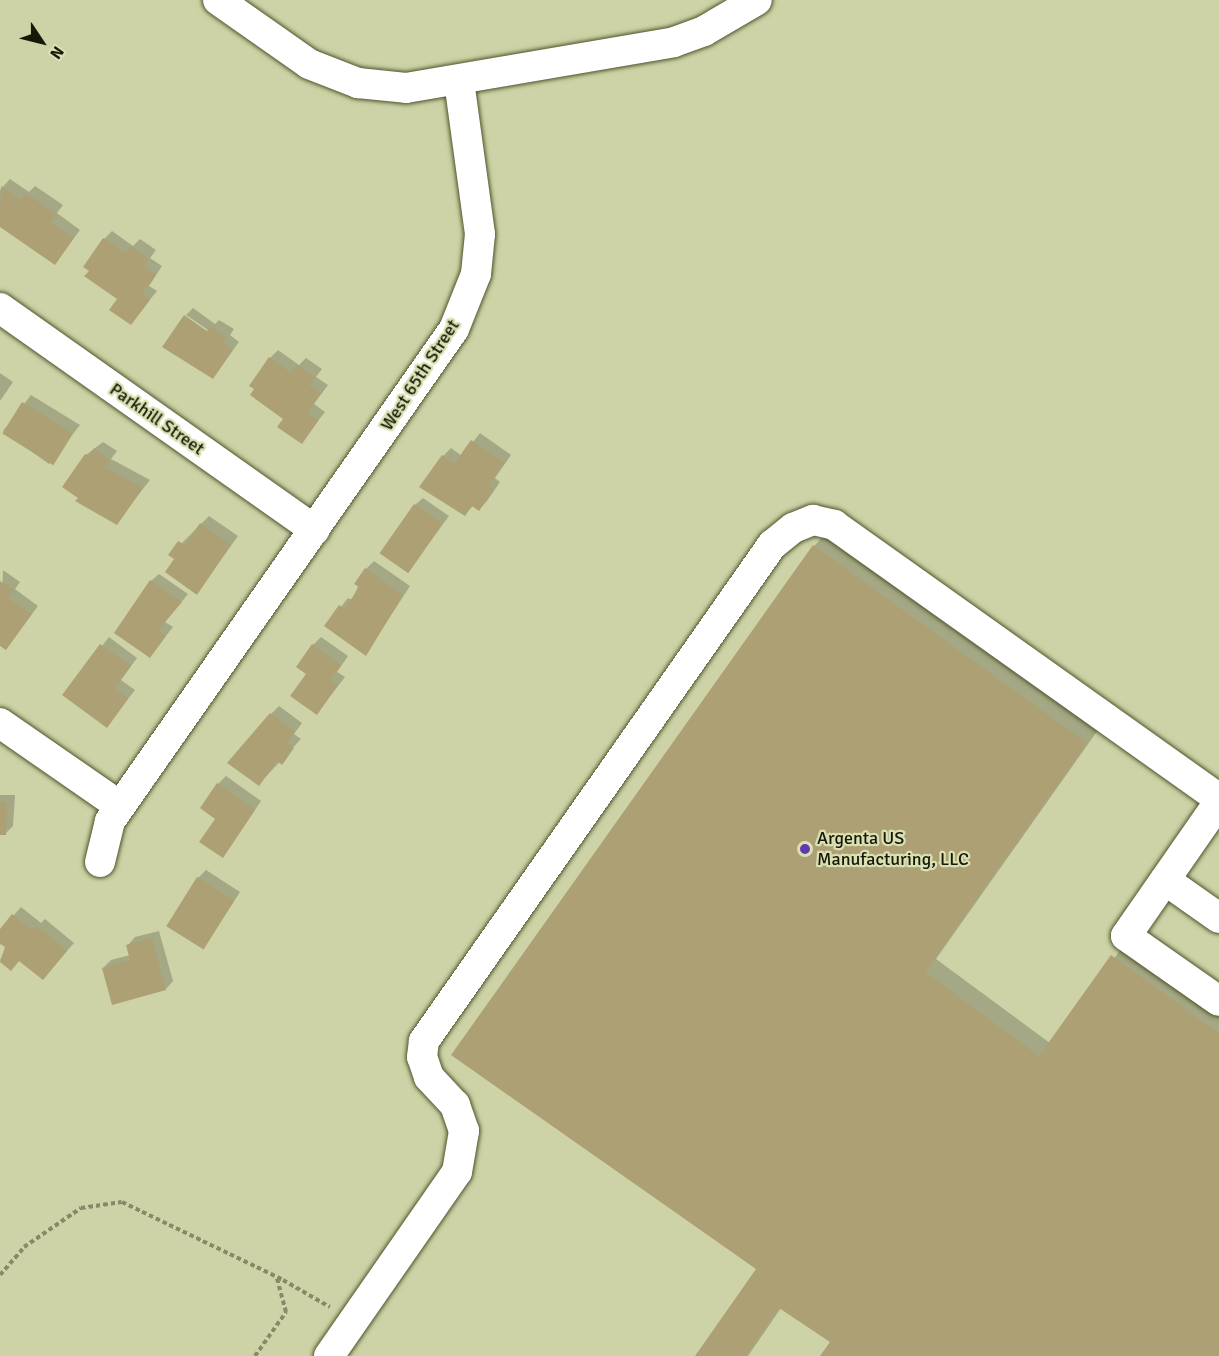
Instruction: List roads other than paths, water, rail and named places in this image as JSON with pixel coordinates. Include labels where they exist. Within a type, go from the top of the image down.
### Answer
[{"type":"street","points":[[218,0],[309,64],[358,83],[406,88],[674,42],[704,31],[757,0]]},
{"type":"street","name":"West 65th Street","points":[[100,862],[110,821],[454,329],[476,274],[480,234],[459,80]]},
{"type":"street","name":"Parkhill Street","points":[[0,308],[315,530]]},
{"type":"street","points":[[329,1356],[457,1172],[464,1131],[455,1105],[429,1077],[422,1057],[424,1041],[772,545],[793,528],[813,520],[834,525],[1219,801],[1126,936],[1219,1001]]},
{"type":"street","points":[[0,723],[120,806]]},
{"type":"street","points":[[1165,880],[1219,918]]},
{"type":"place","name":"Argenta US Manufacturing, LLC","points":[[805,849]]}]
